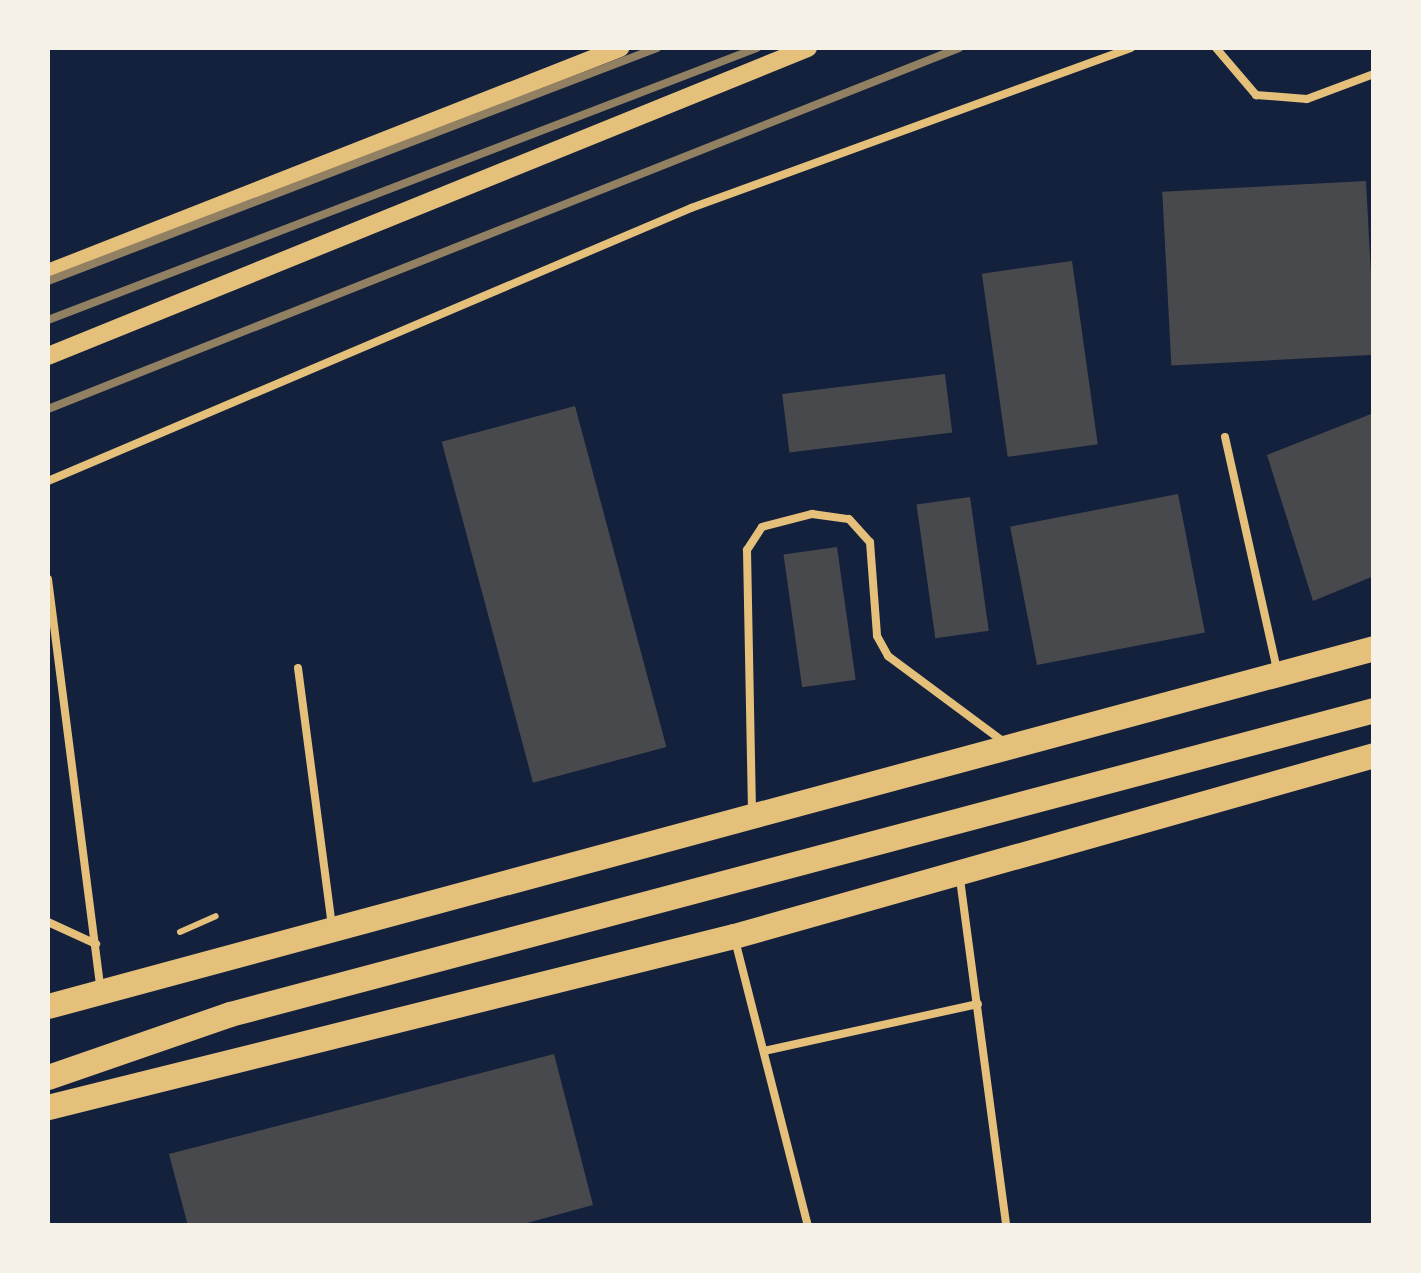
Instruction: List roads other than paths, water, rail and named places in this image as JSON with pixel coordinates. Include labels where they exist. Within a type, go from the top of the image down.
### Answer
[{"type":"main road","points":[[48,1006],[1374,648]]},
{"type":"main road","points":[[48,1076],[230,1014],[1374,710]]},
{"type":"main road","points":[[48,1108],[734,936],[1374,754]]},
{"type":"street","points":[[48,273],[620,48]]},
{"type":"street","points":[[48,356],[808,48]]},
{"type":"lane","points":[[48,482],[691,208],[1131,48]]},
{"type":"lane","points":[[1216,48],[1256,94],[1308,99],[1374,74]]},
{"type":"lane","points":[[1226,437],[1278,673]]},
{"type":"lane","points":[[752,816],[747,550],[762,527],[812,514],[849,519],[870,542],[877,636],[888,656],[1010,746]]},
{"type":"lane","points":[[48,579],[101,992]]},
{"type":"lane","points":[[298,668],[332,927]]},
{"type":"lane","points":[[959,872],[1006,1226]]},
{"type":"lane","points":[[48,922],[60,935],[96,944]]},
{"type":"lane","points":[[734,936],[808,1226]]},
{"type":"lane","points":[[764,1051],[978,1004]]},
{"type":"railway","points":[[48,281],[657,48]]},
{"type":"railway","points":[[48,320],[757,48]]},
{"type":"railway","points":[[48,409],[959,48]]}]
